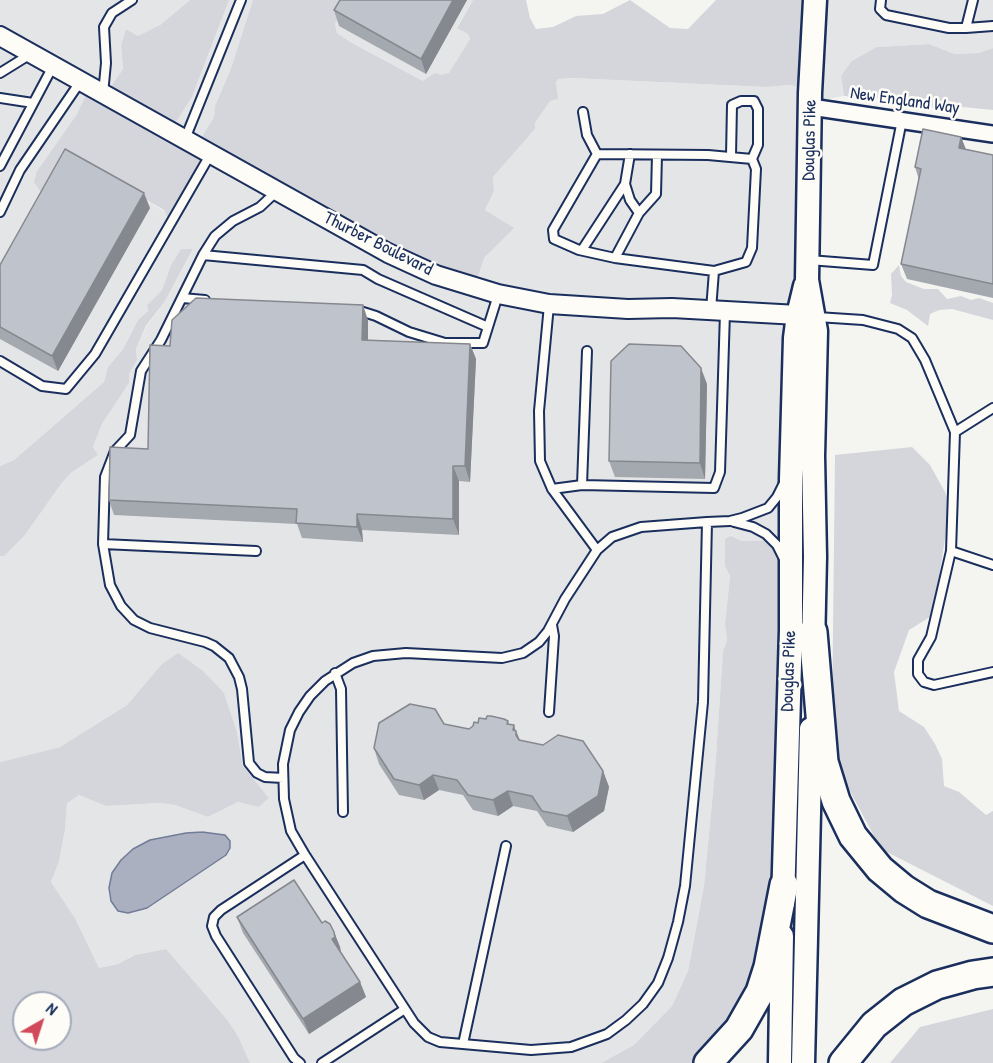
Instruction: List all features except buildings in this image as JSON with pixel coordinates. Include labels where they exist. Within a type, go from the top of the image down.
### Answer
[{"type":"highway","points":[[813,632],[824,762],[836,801],[853,836],[880,869],[904,889],[928,904],[993,929]]},
{"type":"highway","points":[[708,1063],[739,1029],[760,992],[769,961],[784,885]]},
{"type":"highway","points":[[843,1063],[874,1025],[903,1002],[937,985],[993,972]]},
{"type":"main road","name":"Douglas Pike","points":[[780,1063],[792,454],[806,316],[815,0]]},
{"type":"main road","name":"Douglas Pike","points":[[804,1063],[815,540],[813,456],[816,345],[806,316]]},
{"type":"street","name":"Thurber Boulevard","points":[[0,36],[388,253],[436,275],[498,294],[549,304],[628,309],[718,310],[806,316]]},
{"type":"street","name":"New England Way","points":[[811,107],[993,134]]},
{"type":"lane","points":[[103,95],[106,63],[104,27],[112,13],[132,0]]},
{"type":"lane","points":[[184,140],[241,0]]},
{"type":"lane","points":[[881,0],[880,9],[886,15],[949,28],[993,26]]},
{"type":"lane","points":[[966,28],[973,0]]},
{"type":"lane","points":[[0,73],[31,54]]},
{"type":"lane","points":[[0,166],[53,66]]},
{"type":"lane","points":[[0,212],[20,170],[80,82]]},
{"type":"lane","points":[[0,98],[33,103]]},
{"type":"lane","points":[[597,154],[553,230],[554,239],[582,250],[615,258],[714,271],[746,262],[752,248],[756,169],[752,159],[758,145],[758,109],[754,101],[741,100],[732,105],[731,156]]},
{"type":"lane","points":[[583,112],[587,135],[597,154]]},
{"type":"lane","points":[[807,270],[873,265],[902,120]]},
{"type":"lane","points":[[597,154],[731,156],[752,159]]},
{"type":"lane","points":[[582,250],[625,184],[630,154]]},
{"type":"lane","points":[[0,361],[42,386],[66,389],[95,354],[162,242],[210,155]]},
{"type":"lane","points":[[615,258],[639,213],[656,194],[657,155]]},
{"type":"lane","points":[[625,184],[630,200],[639,213]]},
{"type":"lane","points":[[277,191],[260,207],[215,236],[203,255],[161,340],[141,371],[130,435],[115,451],[105,477],[103,544],[110,585],[121,606],[134,621],[150,628],[205,642],[230,658],[242,689],[249,763],[264,777],[283,778]]},
{"type":"lane","points":[[203,255],[363,270],[378,279],[488,327]]},
{"type":"lane","points":[[552,489],[582,485],[714,488],[720,472],[718,310],[714,271]]},
{"type":"lane","points":[[348,309],[360,310],[409,332],[444,343],[483,343],[498,294]]},
{"type":"lane","points":[[182,298],[218,301]]},
{"type":"lane","points":[[549,304],[539,411],[540,461],[552,489],[597,550]]},
{"type":"lane","points":[[806,316],[863,320],[888,325],[906,333],[916,344],[925,360],[955,432],[951,551],[931,638],[918,660],[918,674],[924,682],[934,685],[993,672]]},
{"type":"lane","points":[[582,485],[587,351]]},
{"type":"lane","points":[[955,432],[993,408]]},
{"type":"lane","points":[[707,522],[703,693],[698,759],[684,895],[674,941],[663,972],[651,993],[635,1012],[607,1034],[583,1044],[545,1050],[440,1042],[428,1037],[405,1010],[304,855],[291,831],[283,778],[285,748],[294,720],[310,696],[335,673],[363,659],[396,653],[510,657],[523,653],[544,636],[597,550],[612,537],[633,529],[707,522],[730,521],[762,511],[772,503],[786,479],[792,454]]},
{"type":"lane","points":[[730,521],[753,527],[771,538],[781,552],[791,580]]},
{"type":"lane","points":[[103,544],[256,551]]},
{"type":"lane","points":[[951,551],[993,565]]},
{"type":"lane","points":[[549,712],[554,636],[552,625]]},
{"type":"lane","points":[[335,673],[341,689],[343,812]]},
{"type":"lane","points":[[463,1044],[506,846]]},
{"type":"lane","points":[[300,1063],[294,1058],[222,946],[212,926],[214,917],[221,910],[304,855]]},
{"type":"lane","points":[[322,1063],[405,1010]]},
{"type":"shaded area","points":[[0,0],[190,0],[160,25],[138,36],[126,29],[121,45],[123,69],[107,92],[90,87],[77,114],[37,171],[83,164],[164,211],[168,219],[179,213],[191,178],[207,154],[484,258],[513,228],[485,210],[494,191],[493,177],[535,129],[535,123],[550,101],[558,79],[766,87],[790,85],[811,88],[818,0],[993,0],[993,48],[979,53],[955,54],[929,44],[877,47],[841,76],[844,96],[815,101],[785,540],[742,541],[731,536],[725,566],[730,576],[725,624],[727,640],[723,653],[704,886],[688,971],[672,1006],[634,1045],[601,1063],[250,1063],[239,1038],[166,949],[135,955],[118,964],[99,968],[75,918],[51,882],[59,861],[67,802],[79,795],[106,806],[160,803],[175,805],[208,817],[238,802],[259,807],[269,798],[243,766],[237,732],[224,693],[161,665],[127,705],[60,747],[0,762],[0,556],[4,555],[25,535],[71,473],[98,455],[93,447],[102,424],[129,383],[129,374],[137,360],[136,349],[147,326],[165,301],[193,250],[181,250],[171,265],[162,290],[147,305],[148,311],[138,320],[123,349],[108,367],[104,382],[14,460],[0,466]]},
{"type":"shaded area","points":[[190,0],[229,0],[192,97],[171,130],[198,143],[214,117],[215,106],[230,71],[253,0],[349,0],[335,24],[337,33],[423,81],[435,73],[441,75],[449,73],[470,39],[468,34],[457,28],[473,0],[526,0],[530,18],[536,29],[553,27],[576,16],[603,14],[630,0],[670,28],[688,29],[716,0],[818,0],[810,89],[790,85],[766,87],[558,79],[556,83],[558,99],[550,101],[535,123],[535,129],[493,177],[494,191],[485,210],[514,228],[484,258],[475,285],[456,280],[207,154],[191,178],[179,213],[168,219],[164,210],[83,164],[47,201],[34,182],[37,171],[77,114],[90,86],[107,92],[123,69],[121,45],[126,29],[138,36],[160,25]]},
{"type":"shaded area","points":[[229,0],[253,0],[230,71],[215,106],[214,117],[198,143],[171,130],[192,97]]},
{"type":"shaded area","points":[[349,0],[473,0],[457,27],[468,34],[470,39],[449,74],[423,81],[337,33],[335,24]]},
{"type":"shaded area","points":[[929,44],[955,54],[979,53],[993,48],[993,110],[953,106],[922,108],[915,104],[888,99],[844,96],[841,76],[852,61],[877,47]]},
{"type":"shaded area","points":[[181,249],[193,249],[165,301],[146,326],[136,349],[137,360],[129,374],[129,383],[102,424],[93,447],[98,455],[71,473],[25,535],[4,556],[0,556],[0,466],[14,460],[104,382],[108,367],[123,349],[138,320],[148,311],[147,305],[162,290],[171,265]]},
{"type":"shaded area","points":[[899,265],[901,276],[906,282],[924,289],[938,289],[947,299],[961,296],[971,300],[979,298],[993,303],[993,320],[952,309],[939,310],[930,314],[928,326],[907,310],[890,303],[891,274]]},
{"type":"shaded area","points":[[912,447],[930,465],[945,492],[950,507],[933,615],[909,630],[894,672],[899,711],[924,727],[935,744],[942,759],[944,786],[959,792],[986,815],[993,811],[993,906],[881,849],[838,769],[832,721],[835,455]]},
{"type":"shaded area","points":[[731,536],[742,541],[782,540],[770,953],[704,1063],[601,1063],[634,1045],[672,1006],[688,971],[704,886],[723,652],[727,640],[725,624],[730,576],[725,566],[725,539]]},
{"type":"shaded area","points":[[178,653],[203,671],[224,693],[237,732],[243,766],[269,798],[259,807],[238,802],[208,817],[175,805],[160,803],[106,806],[79,795],[67,803],[59,861],[51,882],[75,918],[99,968],[118,964],[135,955],[166,949],[228,1021],[239,1038],[250,1063],[0,1063],[0,762],[60,747],[127,705],[161,665]]},
{"type":"shaded area","points":[[993,1009],[993,1063],[890,1063],[920,1027]]},
{"type":"water","points":[[202,832],[225,835],[230,841],[230,848],[226,855],[147,908],[128,913],[118,911],[111,901],[109,888],[112,873],[121,860],[133,849],[150,840]]}]
